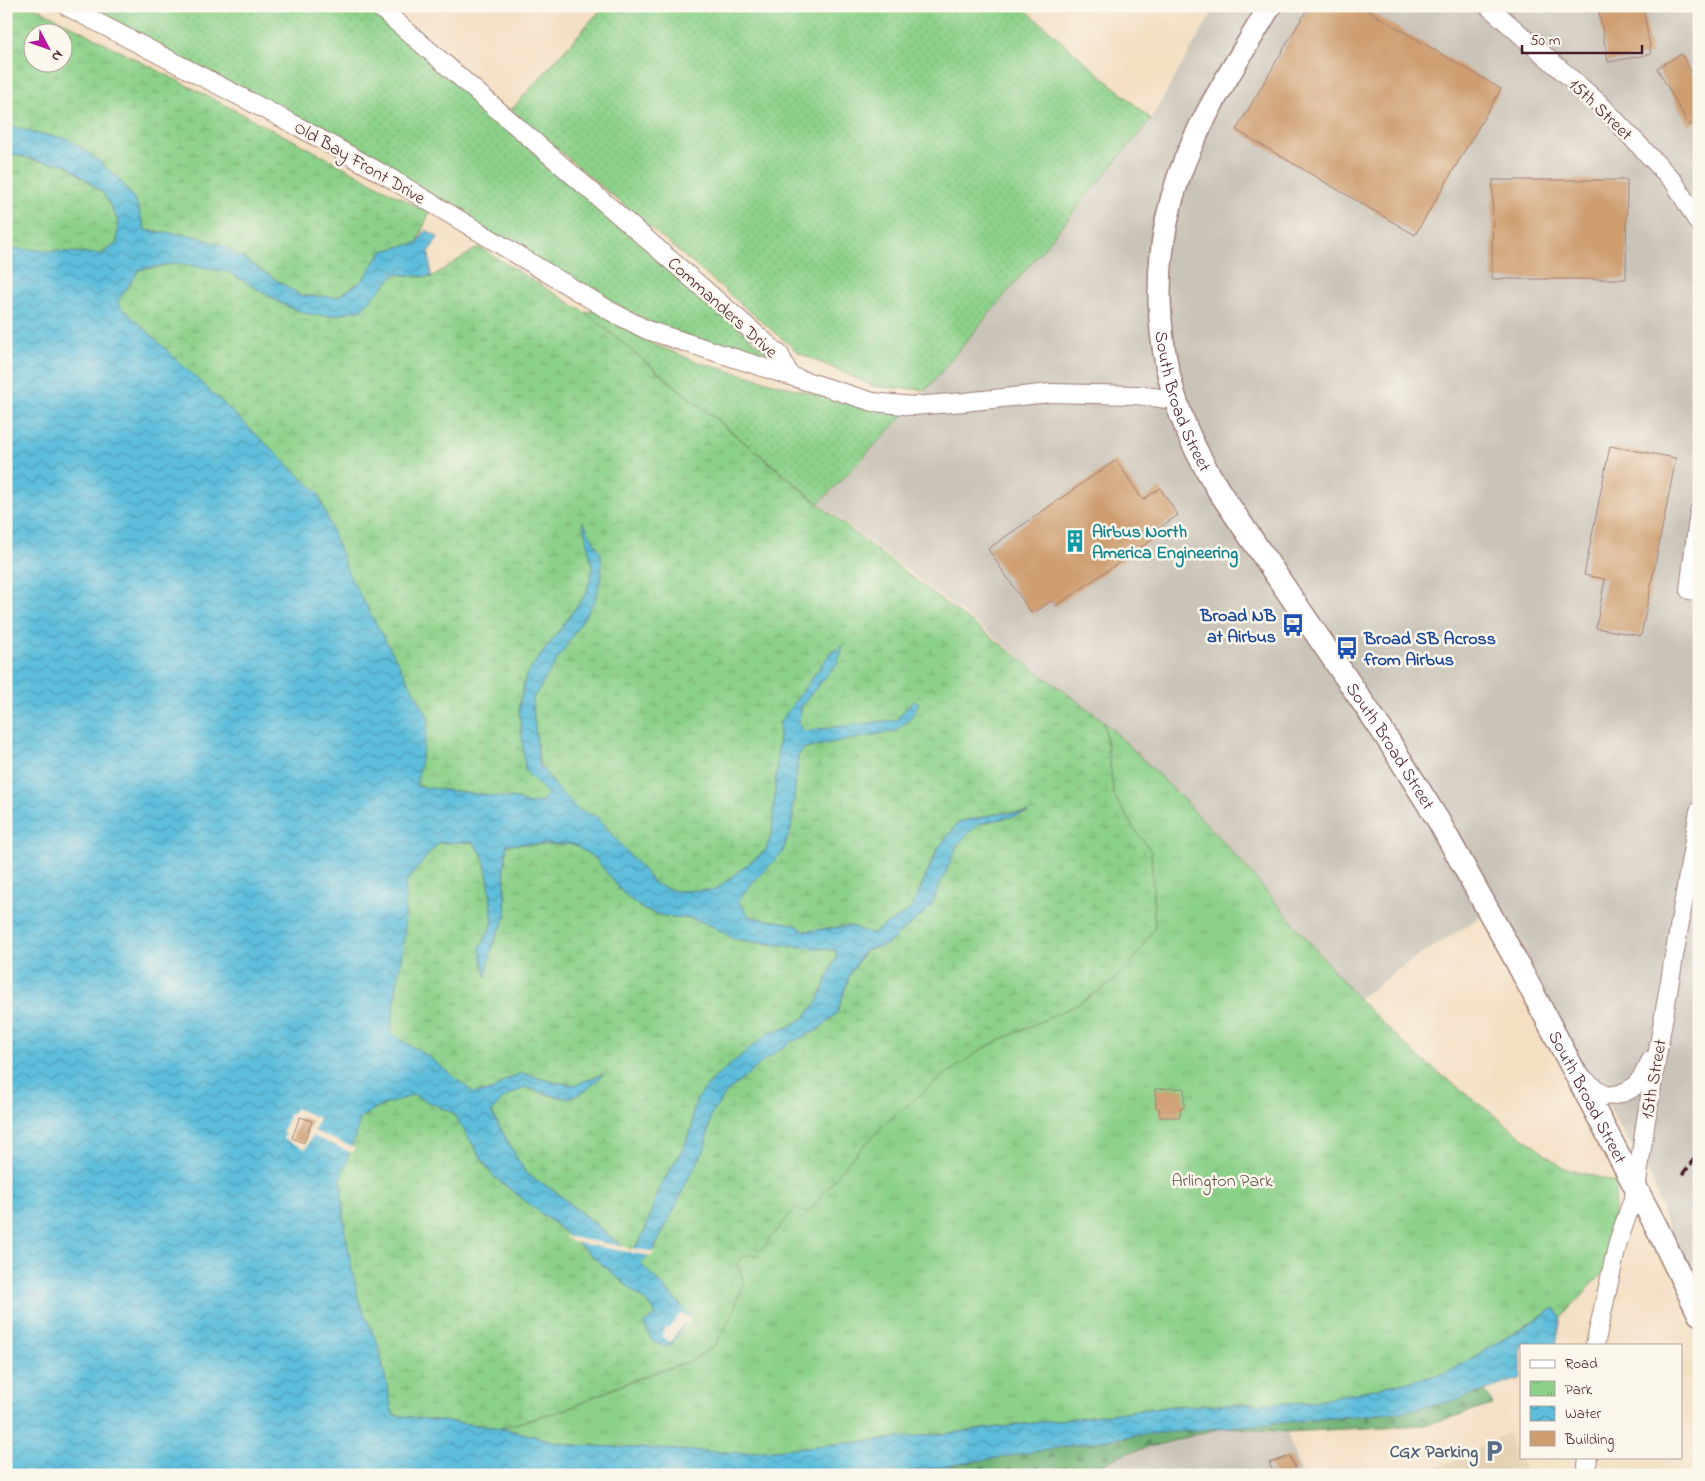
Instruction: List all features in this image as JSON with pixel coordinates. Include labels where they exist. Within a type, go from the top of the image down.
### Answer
[{"type":"street","name":"Old Bay Front Drive","points":[[66,6],[299,127],[390,178],[612,312],[647,330],[790,376]]},
{"type":"street","name":"Commanders Drive","points":[[378,6],[780,355],[790,376],[873,402],[913,406],[1050,394],[1136,395],[1176,400]]},
{"type":"street","name":"South Broad Street","points":[[1270,6],[1212,104],[1192,144],[1179,176],[1170,207],[1159,283],[1161,327],[1166,364],[1176,400],[1196,451],[1219,491],[1375,720],[1438,820],[1506,942],[1697,1304]]},
{"type":"street","name":"15th Street","points":[[1488,6],[1599,103],[1674,182],[1699,224]]},
{"type":"street","points":[[1699,512],[1689,590],[1699,592]]},
{"type":"street","name":"15th Street","points":[[1595,1344],[1618,1242],[1636,1190],[1659,1042],[1696,840],[1699,811]]},
{"type":"street","points":[[1575,1072],[1605,1096],[1619,1095],[1631,1090],[1638,1084],[1659,1042]]},
{"type":"street","points":[[1586,1475],[1588,1458]]},
{"type":"shaded area","points":[[1216,6],[1699,6],[1699,1295],[1692,1301],[1652,1180],[1490,911],[1406,964],[1358,999],[1104,721],[819,503],[913,406],[1151,119]]},
{"type":"shaded area","points":[[1225,1427],[1287,1432],[1301,1475],[1085,1475],[1120,1455]]},
{"type":"shaded area","name":"CGX Parking","points":[[1507,1433],[1528,1475],[1425,1475]]},
{"type":"green space","points":[[6,6],[33,6],[64,22],[22,22],[22,72],[72,72],[72,26],[310,149],[429,213],[417,243],[382,251],[362,281],[337,297],[301,296],[224,246],[195,236],[145,230],[136,202],[119,179],[93,156],[69,139],[34,133],[9,125],[6,122]]},
{"type":"green space","points":[[83,6],[367,6],[768,353],[763,358],[746,354],[652,324]]},
{"type":"green space","points":[[604,6],[1021,6],[1151,119],[926,390],[876,387],[799,353],[511,110]]},
{"type":"green space","points":[[6,152],[38,161],[65,164],[104,194],[118,221],[117,243],[102,254],[117,303],[139,270],[176,263],[228,272],[288,307],[362,309],[395,274],[431,277],[479,247],[586,313],[852,531],[1104,721],[1114,795],[1134,828],[1151,851],[1155,927],[1133,961],[1111,983],[1080,1003],[982,1049],[885,1124],[848,1162],[807,1214],[795,1208],[758,1254],[737,1264],[744,1281],[731,1318],[716,1344],[691,1361],[635,1379],[567,1409],[501,1428],[393,1415],[6,1475]],"holes":[[[583,522],[602,576],[565,647],[532,700],[539,764],[558,790],[578,811],[596,816],[655,884],[675,891],[715,890],[766,850],[772,833],[780,722],[831,652],[838,662],[802,705],[798,723],[803,731],[896,720],[913,701],[895,731],[804,748],[798,756],[791,829],[782,853],[752,883],[738,901],[750,917],[794,924],[805,931],[850,926],[871,934],[912,908],[938,848],[959,822],[1001,813],[1026,813],[978,824],[958,844],[930,908],[886,945],[865,951],[850,974],[837,1013],[816,1031],[791,1042],[766,1059],[726,1093],[711,1115],[704,1151],[688,1179],[654,1249],[641,1264],[682,1306],[677,1334],[671,1345],[652,1307],[551,1221],[492,1175],[453,1113],[413,1095],[376,1108],[362,1117],[429,1057],[474,1093],[492,1091],[507,1079],[522,1073],[553,1082],[574,1085],[553,1096],[525,1087],[504,1098],[491,1111],[526,1174],[553,1190],[631,1253],[645,1231],[658,1190],[685,1145],[692,1127],[693,1109],[769,1032],[789,1027],[804,1018],[818,1001],[837,955],[836,950],[769,944],[694,919],[664,916],[642,909],[622,892],[595,858],[573,844],[507,844],[504,870],[506,917],[493,944],[486,976],[480,948],[493,923],[489,883],[483,856],[473,842],[438,843],[415,786],[517,799],[528,804],[542,802],[548,794],[519,707],[526,675],[586,594],[593,569]]]},
{"type":"green space","points":[[593,310],[655,345],[701,363],[868,409],[906,413],[819,503],[586,313]]},
{"type":"green space","name":"Arlington Park","points":[[1104,721],[1186,802],[1244,865],[1358,999],[1417,1056],[1563,1168],[1617,1182],[1608,1268],[1561,1317],[1555,1308],[1447,1373],[1313,1402],[1174,1406],[951,1433],[743,1453],[570,1445],[501,1428],[567,1409],[636,1379],[691,1361],[716,1344],[731,1318],[744,1282],[737,1264],[744,1256],[758,1254],[795,1208],[807,1214],[848,1162],[885,1124],[938,1080],[982,1049],[1080,1003],[1111,983],[1133,961],[1155,927],[1151,851],[1134,828],[1114,795]]},
{"type":"green space","points":[[1485,1390],[1493,1405],[1425,1425],[1287,1432],[1225,1427],[1120,1455],[1086,1475],[892,1475],[1138,1435],[1172,1422],[1321,1419],[1401,1412]]},
{"type":"water","points":[[6,122],[9,125],[34,133],[69,139],[93,156],[119,179],[136,202],[145,230],[195,236],[224,246],[301,296],[337,297],[362,281],[382,251],[417,243],[426,230],[438,237],[429,252],[431,277],[395,274],[362,309],[331,316],[308,314],[288,307],[228,272],[176,263],[139,270],[117,303],[318,493],[349,575],[429,718],[416,786],[517,799],[528,804],[542,802],[548,794],[525,771],[519,707],[526,675],[586,594],[593,569],[582,520],[601,554],[602,576],[595,600],[532,700],[539,764],[558,789],[578,810],[596,816],[655,884],[675,891],[715,890],[766,850],[772,833],[780,722],[831,652],[843,646],[838,662],[802,705],[798,723],[803,731],[896,720],[913,701],[919,703],[910,719],[895,731],[804,748],[798,756],[791,829],[782,853],[752,883],[738,901],[750,917],[794,924],[805,931],[850,926],[871,934],[912,908],[938,848],[959,822],[1001,813],[1028,813],[978,824],[958,844],[930,908],[886,945],[864,951],[850,974],[837,1013],[816,1031],[791,1042],[766,1059],[726,1093],[711,1115],[704,1151],[688,1179],[654,1249],[641,1264],[690,1315],[671,1345],[664,1347],[651,1340],[644,1323],[656,1316],[652,1307],[551,1221],[492,1175],[453,1113],[413,1095],[376,1108],[361,1117],[341,1179],[345,1232],[358,1299],[379,1347],[393,1415],[501,1428],[570,1445],[743,1453],[951,1433],[1174,1406],[1313,1402],[1447,1373],[1555,1308],[1561,1317],[1556,1344],[1520,1344],[1519,1379],[1453,1401],[1401,1412],[1138,1435],[891,1475],[6,1475],[6,248],[102,254],[117,243],[118,221],[104,194],[66,164],[38,161],[6,152]],"holes":[[[473,842],[483,856],[489,883],[493,923],[480,948],[486,978],[493,944],[506,917],[504,870],[507,844],[573,844],[595,858],[622,892],[642,909],[664,916],[694,919],[712,926],[734,939],[836,950],[837,955],[818,1001],[804,1018],[789,1027],[769,1032],[713,1079],[697,1099],[693,1109],[692,1127],[685,1145],[658,1190],[645,1231],[630,1253],[553,1190],[526,1174],[491,1112],[504,1098],[525,1087],[558,1097],[575,1096],[593,1085],[603,1074],[574,1085],[553,1082],[522,1073],[507,1079],[492,1091],[474,1093],[429,1057],[390,1033],[404,938],[406,882],[438,843]]]},
{"type":"pier","points":[[295,1108],[319,1118],[314,1131],[354,1148],[352,1153],[312,1136],[306,1149],[283,1139],[285,1134],[282,1132],[290,1113],[293,1113]]},
{"type":"pier","points":[[564,1236],[627,1247],[630,1250],[632,1248],[655,1252],[651,1256],[572,1242]]},
{"type":"pier","points":[[680,1314],[691,1318],[686,1325],[683,1323],[670,1342],[661,1336]]},
{"type":"building","points":[[1309,6],[1360,6],[1501,89],[1415,235],[1236,130]]},
{"type":"building","points":[[1598,6],[1643,6],[1651,54],[1608,62]]},
{"type":"building","points":[[1681,54],[1699,85],[1699,120],[1689,125],[1657,68]]},
{"type":"building","points":[[1493,180],[1627,180],[1626,279],[1492,279]]},
{"type":"building","points":[[1610,446],[1676,458],[1641,636],[1596,628],[1605,579],[1584,575]]},
{"type":"building","name":"Airbus North America Engineering","points":[[1116,460],[1143,500],[1160,488],[1178,515],[1159,528],[1162,533],[1056,606],[1052,601],[1032,614],[988,549]]},
{"type":"building","points":[[1184,1088],[1184,1108],[1180,1108],[1180,1117],[1160,1117],[1159,1108],[1156,1108],[1155,1089]]},
{"type":"building","points":[[300,1117],[312,1121],[304,1143],[292,1138]]},
{"type":"building","points":[[1290,1456],[1296,1471],[1285,1475],[1274,1475],[1269,1463]]},
{"type":"waterway","points":[[1691,1208],[1699,1202]]},
{"type":"railway","points":[[1683,1174],[1699,1153]]},
{"type":"place","name":"Airbus North America Engineering","points":[[1075,541]]},
{"type":"place","name":"Broad NB at Airbus","points":[[1293,625]]},
{"type":"place","name":"Broad SB Across from Airbus","points":[[1347,648]]},
{"type":"place","name":"CGX Parking","points":[[1494,1451]]}]
